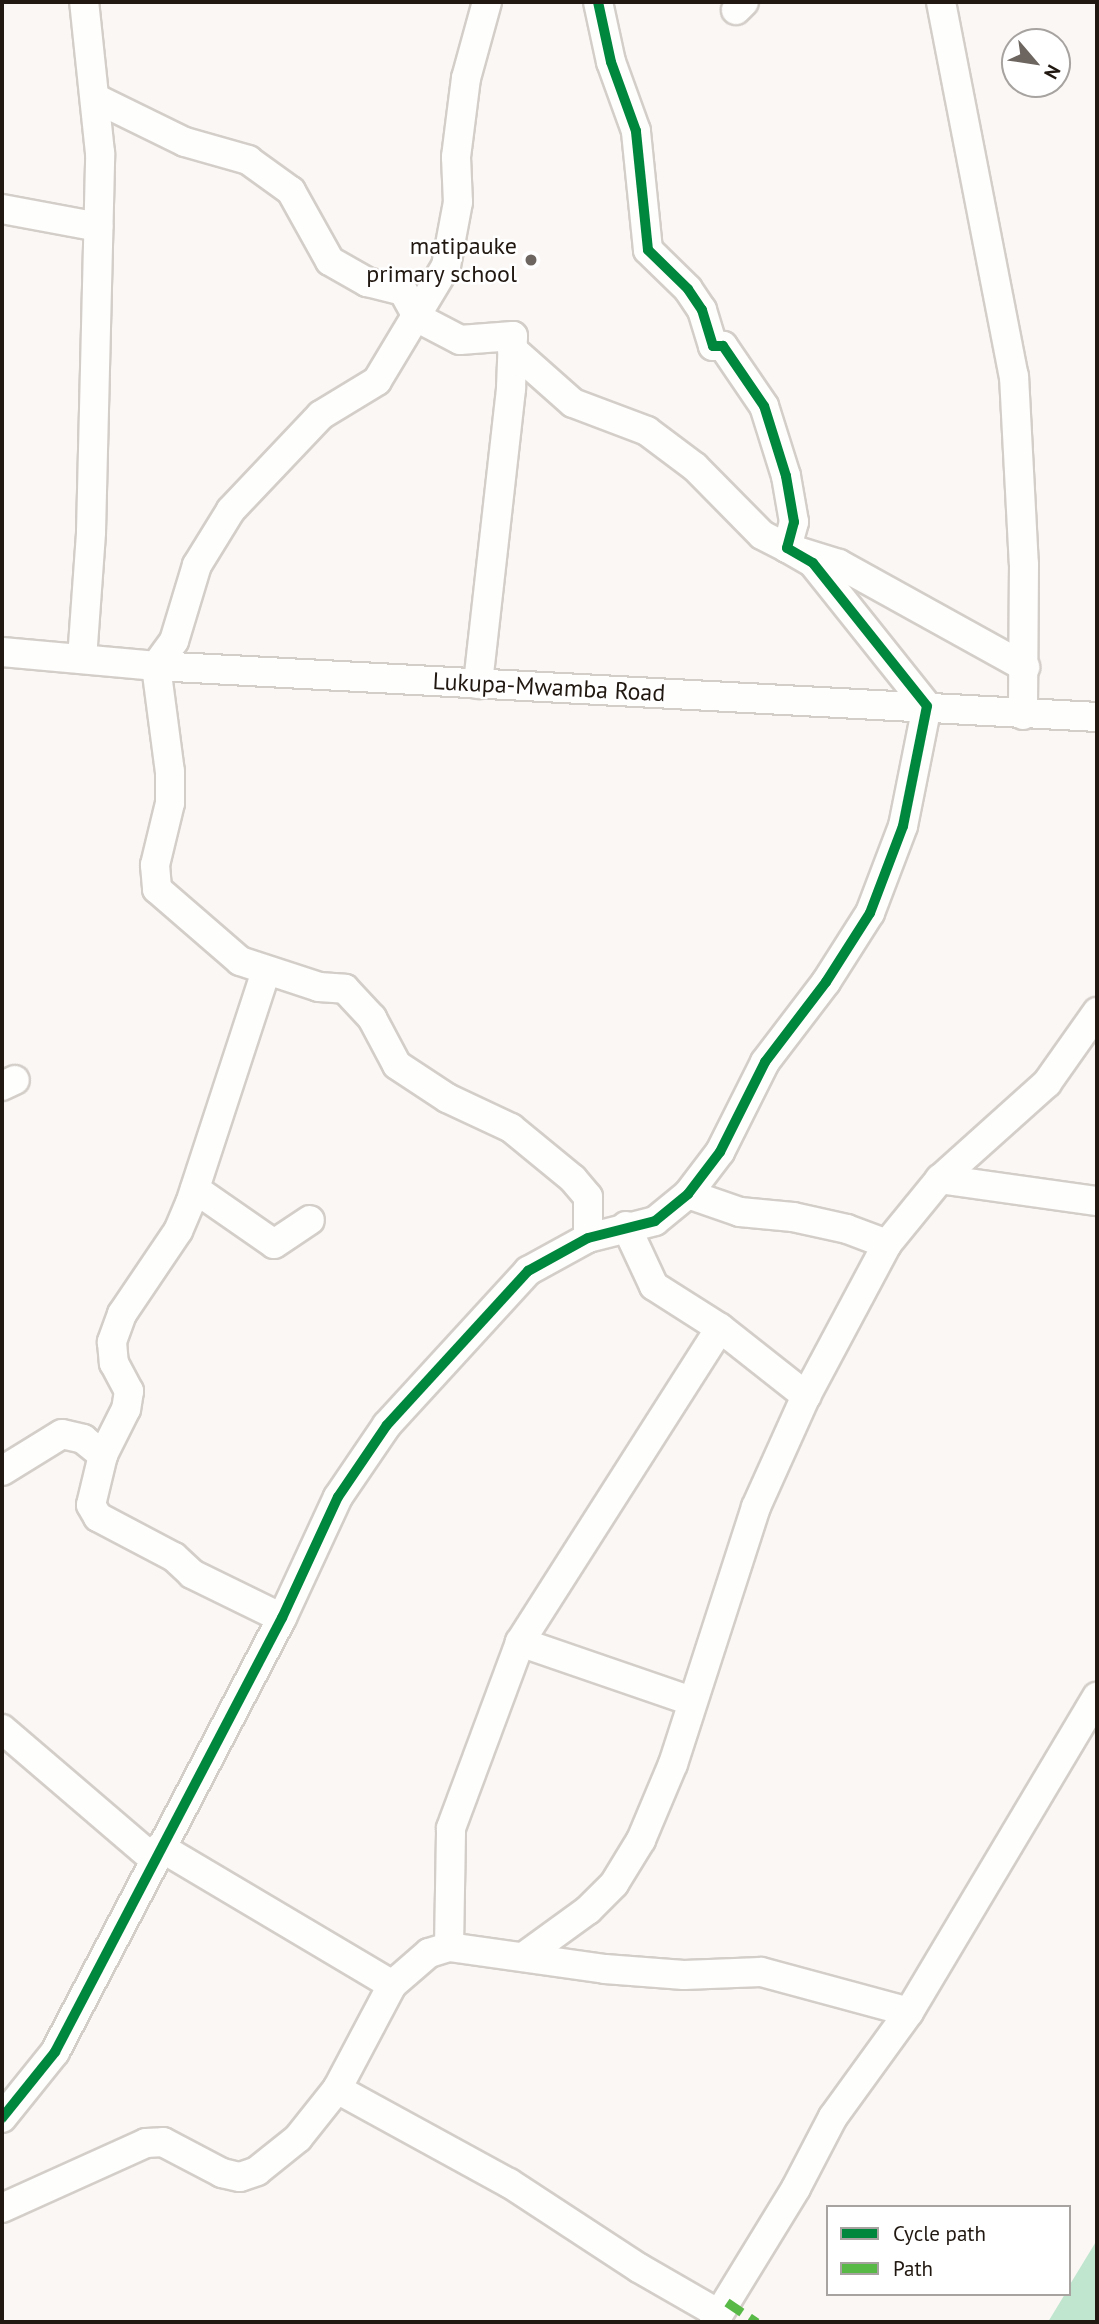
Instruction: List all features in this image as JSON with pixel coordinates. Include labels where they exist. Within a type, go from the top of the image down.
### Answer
[{"type":"street","points":[[82,659],[91,532],[100,153],[84,2]]},
{"type":"street","points":[[487,2],[466,78],[456,157],[458,202],[446,266],[418,318],[377,381],[320,415],[231,510],[197,565],[174,641],[156,666],[170,772],[170,803],[155,865],[156,889],[240,961],[319,987],[345,989],[372,1018],[397,1065],[447,1098],[511,1128],[573,1179],[588,1197],[588,1238]]},
{"type":"street","points":[[598,2],[611,62],[636,131],[648,250],[688,289],[702,310],[713,346],[723,346],[764,407],[788,487],[794,522],[787,548]]},
{"type":"street","points":[[941,2],[1014,376],[1025,667],[1023,715]]},
{"type":"street","points":[[95,98],[185,142],[248,160],[291,191],[330,261],[367,282],[404,290],[418,318],[460,340],[513,336],[478,684]]},
{"type":"street","points":[[2,209],[98,227]]},
{"type":"street","points":[[2,2118],[55,2052],[282,1619],[338,1497],[387,1425],[528,1272],[588,1238],[626,1226],[655,1221],[688,1194],[720,1152],[765,1062],[826,982],[870,913],[903,826],[928,706],[813,563],[762,535],[695,467],[647,431],[573,403],[512,349]]},
{"type":"street","points":[[787,548],[839,564],[1025,667]]},
{"type":"street","name":"Lukupa-Mwamba Road","points":[[2,652],[156,666],[928,706],[1023,715],[1097,716]]},
{"type":"street","points":[[266,971],[195,1189],[178,1231],[122,1314],[112,1342],[114,1363],[129,1391],[126,1409],[103,1455],[103,1472],[91,1505],[98,1517],[174,1557],[192,1574],[282,1619]]},
{"type":"street","points":[[526,1955],[588,1910],[614,1884],[641,1840],[668,1777],[756,1507],[806,1396],[887,1244],[940,1179],[1046,1083],[1097,1012]]},
{"type":"street","points":[[940,1179],[1097,1201]]},
{"type":"street","points":[[195,1189],[274,1244],[310,1220]]},
{"type":"street","points":[[688,1194],[740,1212],[793,1217],[847,1229],[887,1244]]},
{"type":"street","points":[[626,1226],[654,1286],[720,1328],[806,1396]]},
{"type":"street","points":[[449,1947],[451,1828],[520,1642],[720,1328]]},
{"type":"street","points":[[2,1471],[62,1434],[83,1439],[103,1455]]},
{"type":"street","points":[[520,1642],[691,1700]]},
{"type":"street","points":[[337,2089],[509,2183],[716,2318],[796,2188],[833,2117],[909,2012],[1097,1697]]},
{"type":"street","points":[[2,1729],[158,1854],[392,1985]]},
{"type":"street","points":[[2,2208],[146,2143],[163,2142],[222,2174],[240,2177],[257,2171],[298,2138],[337,2089],[392,1985],[429,1954],[449,1947],[658,1973],[761,1972],[909,2012]]},
{"type":"green space","points":[[1097,2240],[1097,2322],[1048,2322],[1064,2296],[1071,2296],[1071,2283]]},
{"type":"marked path","points":[[727,2302],[757,2322]]},
{"type":"cycle path","points":[[2,2118],[55,2052],[282,1618],[338,1497],[387,1425],[528,1271],[588,1238],[655,1221],[688,1194],[720,1152],[765,1062],[826,982],[870,913],[903,826],[927,706],[813,563],[787,548],[794,522],[786,476],[764,406],[723,346],[713,346],[702,310],[688,289],[648,250],[636,131],[611,62],[598,2]]},
{"type":"place","name":"matipauke primary school","points":[[531,260]]}]
